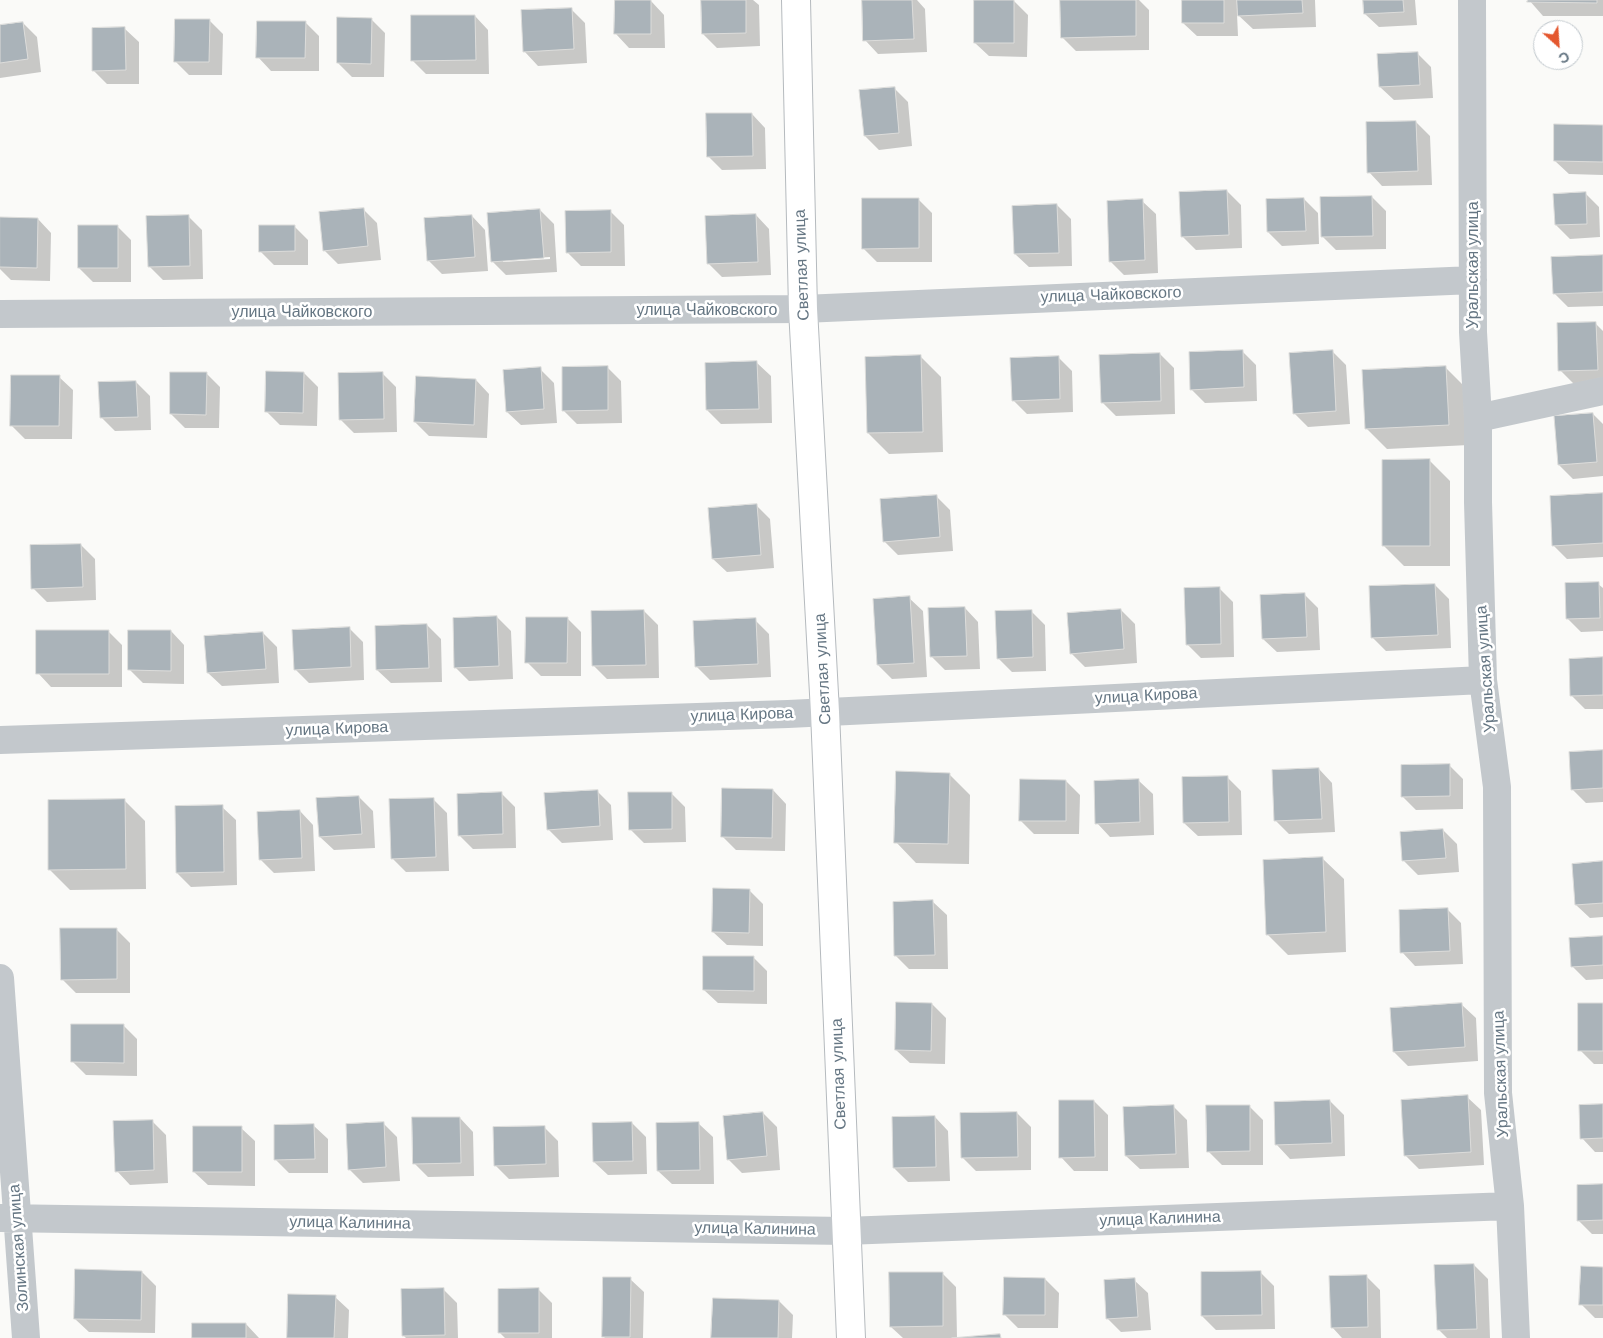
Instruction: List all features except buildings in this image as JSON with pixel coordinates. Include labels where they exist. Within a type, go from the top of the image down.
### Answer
[{"type":"main road","name":"Светлая улица","points":[[796,0],[803,309],[825,712],[850,1338]]},
{"type":"street","name":"Уральская улица","points":[[1472,0],[1473,332],[1478,418],[1478,502],[1483,680],[1497,787],[1498,1093],[1510,1206],[1516,1338]]},
{"type":"street","name":"улица Чайковского","points":[[0,314],[803,309],[1473,280]]},
{"type":"street","points":[[1478,418],[1603,391]]},
{"type":"street","name":"улица Кирова","points":[[0,740],[825,712],[1483,680]]},
{"type":"street","name":"Золинская улица","points":[[0,978],[8,1218],[26,1338]]},
{"type":"street","name":"улица Калинина","points":[[8,1218],[845,1231],[1510,1206]]}]
